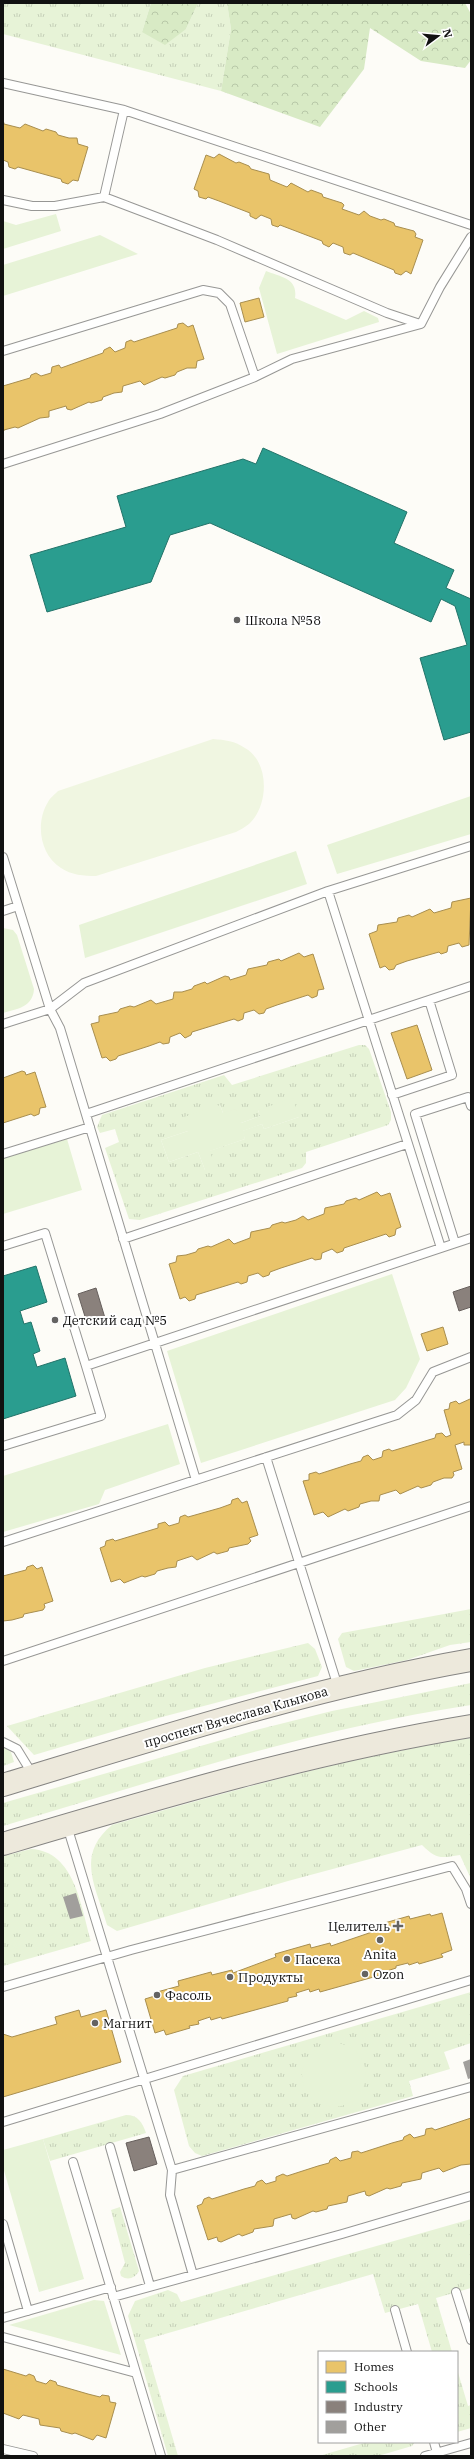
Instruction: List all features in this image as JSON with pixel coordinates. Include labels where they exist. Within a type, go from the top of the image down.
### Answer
[{"type":"main road","name":"проспект Вячеслава Клыкова","points":[[3,1785],[213,1722],[339,1688],[417,1670],[471,1660]]},
{"type":"main road","points":[[3,1844],[232,1778],[342,1750],[471,1726]]},
{"type":"lane","points":[[3,83],[124,110],[471,225]]},
{"type":"lane","points":[[104,197],[124,110]]},
{"type":"lane","points":[[3,200],[32,206],[55,206],[104,197],[217,240],[387,313],[421,324]]},
{"type":"lane","points":[[3,464],[160,414],[255,377],[292,359],[421,324],[440,287],[471,237]]},
{"type":"lane","points":[[3,350],[148,305],[203,290],[219,293],[230,304],[255,377]]},
{"type":"lane","points":[[3,1024],[50,1009],[84,983],[328,891],[471,846]]},
{"type":"lane","points":[[3,857],[50,1009],[60,1028],[196,1480]]},
{"type":"lane","points":[[328,891],[441,1248]]},
{"type":"lane","points":[[3,911],[18,906]]},
{"type":"lane","points":[[86,1114],[471,986]]},
{"type":"lane","points":[[392,1095],[452,1075],[430,1000]]},
{"type":"lane","points":[[456,1243],[415,1114],[468,1097],[471,1106]]},
{"type":"lane","points":[[3,1154],[90,1127]]},
{"type":"lane","points":[[123,1239],[407,1144]]},
{"type":"lane","points":[[3,1246],[45,1233],[101,1416],[3,1446]]},
{"type":"lane","points":[[86,1366],[155,1345],[471,1238]]},
{"type":"lane","points":[[3,1542],[397,1415],[416,1400],[433,1372],[471,1357]]},
{"type":"lane","points":[[266,1456],[339,1688]]},
{"type":"lane","points":[[3,1661],[471,1506]]},
{"type":"lane","points":[[3,1742],[17,1749],[34,1776]]},
{"type":"lane","points":[[66,1825],[172,2170],[170,2195],[193,2275]]},
{"type":"lane","points":[[3,1987],[107,1956],[452,1866],[470,1899]]},
{"type":"lane","points":[[3,2122],[471,1980]]},
{"type":"lane","points":[[172,2170],[471,2086]]},
{"type":"lane","points":[[110,2147],[150,2286]]},
{"type":"lane","points":[[73,2162],[161,2456]]},
{"type":"lane","points":[[113,2297],[471,2196]]},
{"type":"lane","points":[[3,2224],[28,2311]]},
{"type":"lane","points":[[3,2318],[110,2287]]},
{"type":"lane","points":[[456,2292],[471,2340]]},
{"type":"lane","points":[[395,2310],[407,2351]]},
{"type":"lane","points":[[3,2337],[136,2374]]},
{"type":"lane","points":[[434,2443],[437,2453]]},
{"type":"lane","points":[[425,2456],[471,2443]]},
{"type":"lane","points":[[3,2449],[33,2456]]},
{"type":"green space","points":[[3,3],[151,3],[142,32],[186,29],[198,3],[227,3],[231,29],[221,91],[3,34]]},
{"type":"green space","points":[[151,3],[198,3],[186,29],[165,45],[142,32]]},
{"type":"green space","points":[[227,3],[465,3],[471,14],[471,60],[465,68],[421,61],[370,28],[364,69],[320,127],[221,91],[231,29]]},
{"type":"green space","points":[[56,214],[61,231],[3,249],[3,221],[16,225]]},
{"type":"green space","points":[[100,235],[138,254],[3,296],[3,265]]},
{"type":"green space","points":[[266,271],[283,277],[291,282],[294,286],[295,298],[346,320],[364,311],[378,318],[379,322],[277,354],[259,288]]},
{"type":"green space","points":[[213,739],[230,741],[245,748],[259,763],[263,773],[263,796],[256,816],[249,824],[236,832],[96,876],[73,874],[61,868],[48,855],[42,838],[42,819],[48,802],[58,791]]},
{"type":"green space","points":[[471,796],[471,834],[337,874],[327,845]]},
{"type":"green space","points":[[296,851],[307,884],[85,958],[79,925]]},
{"type":"green space","points":[[3,928],[13,930],[17,935],[34,989],[31,1000],[19,1008],[3,1013]]},
{"type":"green space","points":[[359,1045],[365,1045],[369,1049],[391,1112],[391,1120],[388,1125],[306,1152],[306,1163],[302,1168],[140,1220],[129,1219],[105,1148],[119,1142],[115,1129],[100,1133],[97,1127],[102,1115],[224,1075],[232,1085]],"holes":[[[220,1105],[223,1113],[241,1123],[260,1116],[258,1110],[299,1117],[264,1129],[262,1124],[242,1131],[245,1139],[209,1151],[205,1170],[198,1152],[169,1162],[161,1140],[188,1131]]]},
{"type":"green space","points":[[293,1098],[299,1117],[264,1129],[262,1124],[243,1131],[245,1139],[210,1151],[215,1167],[205,1170],[198,1152],[169,1162],[161,1140],[188,1131],[184,1117],[220,1105],[223,1113],[236,1109],[241,1123],[260,1116],[258,1110]]},
{"type":"green space","points":[[67,1139],[82,1190],[3,1214],[3,1158]]},
{"type":"green space","points":[[392,1274],[420,1359],[406,1388],[395,1400],[201,1463],[167,1351]]},
{"type":"green space","points":[[168,1424],[180,1464],[105,1490],[99,1504],[3,1532],[3,1476]]},
{"type":"green space","points":[[471,1609],[471,1642],[450,1645],[407,1660],[354,1671],[346,1667],[338,1639],[342,1633]]},
{"type":"green space","points":[[308,1643],[315,1649],[322,1667],[318,1676],[162,1717],[34,1755],[7,1726],[205,1668]]},
{"type":"green space","points":[[471,1683],[471,1705],[411,1715],[293,1742],[235,1757],[3,1826],[3,1803],[256,1730],[332,1711]]},
{"type":"green space","points":[[471,1738],[471,1879],[460,1855],[448,1857],[436,1856],[422,1845],[288,1881],[117,1931],[107,1925],[94,1885],[91,1860],[94,1848],[101,1836],[112,1825],[335,1765]]},
{"type":"green space","points":[[3,1746],[11,1752],[14,1762],[3,1766]]},
{"type":"green space","points":[[31,1849],[46,1852],[58,1859],[67,1870],[79,1897],[91,1941],[3,1966],[3,1856]]},
{"type":"green space","points":[[471,1992],[471,2043],[444,2052],[450,2069],[409,2081],[413,2096],[202,2156],[195,2153],[189,2146],[174,2090],[183,2076]]},
{"type":"green space","points":[[334,2043],[352,2048],[357,2052],[361,2057],[366,2075],[361,2093],[357,2098],[352,2102],[334,2107],[316,2102],[311,2098],[307,2093],[302,2075],[307,2057],[311,2052],[316,2048]]},
{"type":"green space","points":[[126,2115],[137,2118],[146,2133],[50,2161],[43,2139]]},
{"type":"green space","points":[[43,2139],[84,2279],[39,2292],[3,2167],[3,2150]]},
{"type":"green space","points":[[120,2207],[139,2271],[133,2277],[129,2278],[124,2278],[121,2276],[120,2272],[125,2263],[111,2210]]},
{"type":"green space","points":[[471,2219],[471,2288],[436,2298],[452,2351],[432,2351],[418,2304],[385,2313],[373,2274],[144,2340],[178,2456],[168,2456],[128,2316],[135,2301],[168,2290],[177,2294],[181,2302]]},
{"type":"green space","points":[[94,2300],[104,2301],[121,2355],[9,2325]]},
{"type":"green space","points":[[458,2372],[468,2406],[471,2405],[471,2428],[458,2432]]},
{"type":"green space","points":[[364,2443],[414,2443],[412,2446],[378,2456],[319,2456]]},
{"type":"building: Homes","points":[[3,119],[4,124],[20,128],[25,124],[43,131],[46,129],[56,132],[58,135],[69,138],[77,138],[78,144],[88,147],[78,181],[73,180],[68,184],[62,182],[61,179],[18,167],[15,169],[9,167],[8,162],[3,160]]},
{"type":"building: Homes","points":[[219,154],[236,163],[239,162],[249,166],[251,169],[269,174],[270,180],[287,187],[291,183],[308,192],[311,190],[322,194],[323,197],[342,203],[344,205],[342,209],[359,215],[364,211],[370,216],[394,223],[395,226],[414,231],[416,234],[415,237],[423,240],[411,274],[406,271],[401,275],[395,273],[394,270],[353,253],[350,255],[344,253],[343,247],[333,243],[329,247],[323,244],[322,241],[280,225],[278,227],[272,225],[271,219],[261,215],[256,219],[250,216],[250,213],[219,201],[208,197],[206,199],[199,197],[198,191],[194,189],[206,155],[214,158]]},
{"type":"building: Homes","points":[[259,298],[264,317],[245,322],[240,303]]},
{"type":"building: Homes","points":[[183,323],[188,327],[193,325],[204,359],[197,361],[196,368],[187,368],[177,372],[175,375],[165,378],[162,377],[144,385],[140,381],[123,386],[122,392],[103,397],[102,400],[91,403],[89,402],[71,410],[67,409],[66,406],[49,411],[49,417],[40,418],[18,428],[15,427],[4,430],[3,433],[3,386],[30,378],[31,375],[36,373],[41,376],[51,373],[52,367],[59,365],[61,368],[103,353],[104,350],[110,347],[115,352],[125,348],[126,342],[131,340],[134,342],[177,328],[178,324]]},
{"type":"building: Homes","points":[[471,898],[469,945],[462,947],[459,943],[448,946],[447,952],[441,954],[439,952],[407,961],[396,965],[394,969],[389,970],[385,966],[380,968],[369,934],[377,931],[378,925],[397,922],[398,918],[409,915],[412,917],[430,909],[434,913],[451,908],[452,902]]},
{"type":"building: Homes","points":[[299,953],[304,957],[313,954],[324,989],[318,990],[317,996],[312,998],[308,995],[266,1009],[264,1013],[259,1014],[254,1010],[244,1013],[243,1019],[238,1021],[234,1019],[192,1032],[191,1035],[185,1038],[180,1033],[170,1037],[169,1043],[163,1044],[160,1042],[118,1056],[116,1059],[110,1061],[106,1057],[102,1058],[91,1024],[99,1022],[99,1016],[118,1012],[120,1009],[130,1006],[134,1007],[151,1000],[156,1004],[173,999],[174,992],[182,992],[192,989],[194,986],[205,982],[207,984],[225,976],[229,977],[230,980],[246,975],[248,969],[267,965],[268,962],[279,959],[281,961]]},
{"type":"building: Homes","points":[[417,1025],[432,1070],[407,1079],[391,1033]]},
{"type":"building: Homes","points":[[22,1071],[25,1072],[26,1075],[35,1072],[46,1107],[40,1108],[39,1114],[34,1116],[31,1114],[3,1123],[3,1078]]},
{"type":"building: Homes","points":[[377,1192],[381,1196],[390,1193],[401,1227],[396,1229],[395,1235],[389,1237],[386,1234],[344,1248],[343,1251],[337,1253],[332,1249],[322,1253],[321,1259],[315,1260],[312,1258],[270,1272],[269,1275],[263,1277],[258,1273],[248,1276],[247,1282],[241,1284],[238,1282],[196,1295],[195,1299],[189,1301],[185,1297],[180,1299],[169,1264],[176,1262],[177,1256],[196,1252],[198,1249],[208,1246],[211,1247],[229,1239],[234,1244],[250,1238],[251,1232],[270,1228],[272,1225],[282,1222],[285,1223],[296,1220],[303,1216],[308,1220],[324,1214],[325,1208],[344,1204],[346,1201],[356,1198],[359,1200]]},
{"type":"building: Homes","points":[[443,1327],[448,1344],[427,1351],[421,1334]]},
{"type":"building: Homes","points":[[470,1399],[471,1445],[464,1445],[464,1442],[455,1445],[462,1469],[453,1472],[454,1475],[452,1478],[444,1478],[433,1482],[431,1485],[421,1488],[418,1486],[400,1494],[396,1490],[380,1495],[379,1501],[371,1501],[360,1504],[359,1507],[348,1511],[345,1509],[328,1517],[323,1512],[314,1515],[303,1481],[309,1480],[309,1474],[316,1472],[319,1474],[361,1461],[363,1457],[368,1455],[373,1460],[382,1457],[383,1451],[389,1449],[392,1451],[435,1438],[436,1434],[442,1433],[446,1437],[451,1435],[444,1410],[449,1409],[450,1403],[456,1401],[459,1404]]},
{"type":"building: Homes","points":[[238,1498],[242,1503],[247,1501],[258,1535],[249,1538],[251,1541],[248,1544],[229,1548],[228,1551],[217,1554],[214,1552],[197,1560],[192,1556],[177,1561],[176,1567],[157,1571],[155,1574],[145,1577],[142,1576],[124,1583],[120,1579],[111,1582],[100,1548],[105,1546],[106,1541],[113,1539],[115,1541],[158,1528],[158,1524],[165,1522],[169,1526],[179,1523],[180,1517],[185,1515],[188,1517],[220,1508],[231,1504],[232,1500]]},
{"type":"building: Homes","points":[[33,1565],[37,1569],[42,1567],[53,1601],[44,1604],[45,1607],[43,1610],[24,1614],[23,1617],[3,1621],[3,1576],[26,1570],[27,1567]]},
{"type":"building: Homes","points":[[442,1913],[452,1950],[441,1954],[443,1957],[419,1964],[418,1962],[409,1965],[408,1963],[396,1966],[396,1968],[387,1971],[388,1973],[320,1992],[319,1989],[310,1992],[309,1989],[296,1993],[297,1996],[288,1998],[288,2001],[222,2019],[221,2017],[211,2020],[210,2017],[198,2021],[199,2024],[189,2026],[190,2028],[166,2035],[164,2030],[155,2033],[145,1999],[158,1995],[157,1992],[179,1986],[178,1981],[211,1972],[212,1975],[232,1970],[233,1973],[276,1957],[275,1954],[310,1944],[311,1948],[330,1943],[331,1946],[375,1931],[374,1926],[409,1916],[410,1919],[430,1914],[431,1916]]},
{"type":"building: Homes","points":[[79,2010],[81,2017],[106,2010],[121,2062],[3,2097],[3,2034],[12,2037],[57,2024],[55,2017]]},
{"type":"building: Homes","points":[[471,2118],[471,2164],[461,2165],[443,2172],[439,2168],[422,2173],[421,2179],[402,2183],[401,2186],[390,2189],[387,2188],[369,2196],[366,2195],[365,2191],[348,2196],[347,2202],[328,2206],[327,2209],[316,2212],[313,2211],[295,2219],[292,2218],[291,2214],[274,2219],[273,2226],[254,2229],[253,2232],[242,2236],[239,2234],[221,2242],[218,2241],[217,2237],[208,2240],[197,2206],[202,2204],[204,2199],[209,2197],[212,2199],[255,2186],[257,2182],[262,2180],[266,2184],[276,2181],[276,2177],[283,2174],[287,2176],[329,2163],[330,2160],[336,2157],[340,2161],[351,2158],[352,2152],[358,2151],[361,2153],[403,2140],[404,2137],[410,2134],[414,2138],[425,2135],[426,2129],[432,2128],[435,2130]]},
{"type":"building: Homes","points":[[3,2369],[26,2376],[29,2374],[34,2376],[36,2381],[46,2384],[50,2380],[56,2382],[57,2385],[88,2394],[100,2397],[102,2395],[109,2396],[110,2402],[116,2403],[106,2438],[97,2435],[93,2440],[75,2433],[72,2434],[61,2431],[60,2428],[40,2425],[39,2419],[23,2415],[19,2419],[3,2413]]},
{"type":"building: Schools","points":[[263,448],[407,512],[394,543],[454,570],[446,588],[471,599],[471,732],[444,740],[420,658],[467,645],[455,606],[441,599],[431,622],[210,523],[170,535],[151,582],[47,612],[30,555],[126,527],[117,496],[243,459],[256,464]]},
{"type":"building: Schools","points":[[36,1266],[47,1302],[20,1311],[24,1324],[31,1322],[40,1351],[33,1354],[37,1367],[65,1358],[76,1396],[3,1419],[3,1276]]},
{"type":"building: Industry","points":[[471,1286],[471,1307],[459,1311],[453,1292]]},
{"type":"building: Industry","points":[[96,1288],[105,1318],[87,1323],[78,1294]]},
{"type":"building: Industry","points":[[149,2137],[157,2164],[134,2171],[126,2143]]},
{"type":"building: Other","points":[[76,1893],[83,1916],[70,1919],[63,1897]]},
{"type":"building: Other","points":[[471,2059],[471,2078],[468,2079],[463,2062]]},
{"type":"place","name":"Школа №58","points":[[237,620]]},
{"type":"place","name":"Детский сад №5","points":[[55,1320]]},
{"type":"place","name":"Целитель","points":[[398,1926]]},
{"type":"place","name":"Anita","points":[[380,1940]]},
{"type":"place","name":"Пасека","points":[[287,1959]]},
{"type":"place","name":"Ozon","points":[[365,1974]]},
{"type":"place","name":"Продукты","points":[[230,1977]]},
{"type":"place","name":"Фасоль","points":[[157,1995]]},
{"type":"place","name":"Магнит","points":[[95,2023]]}]
